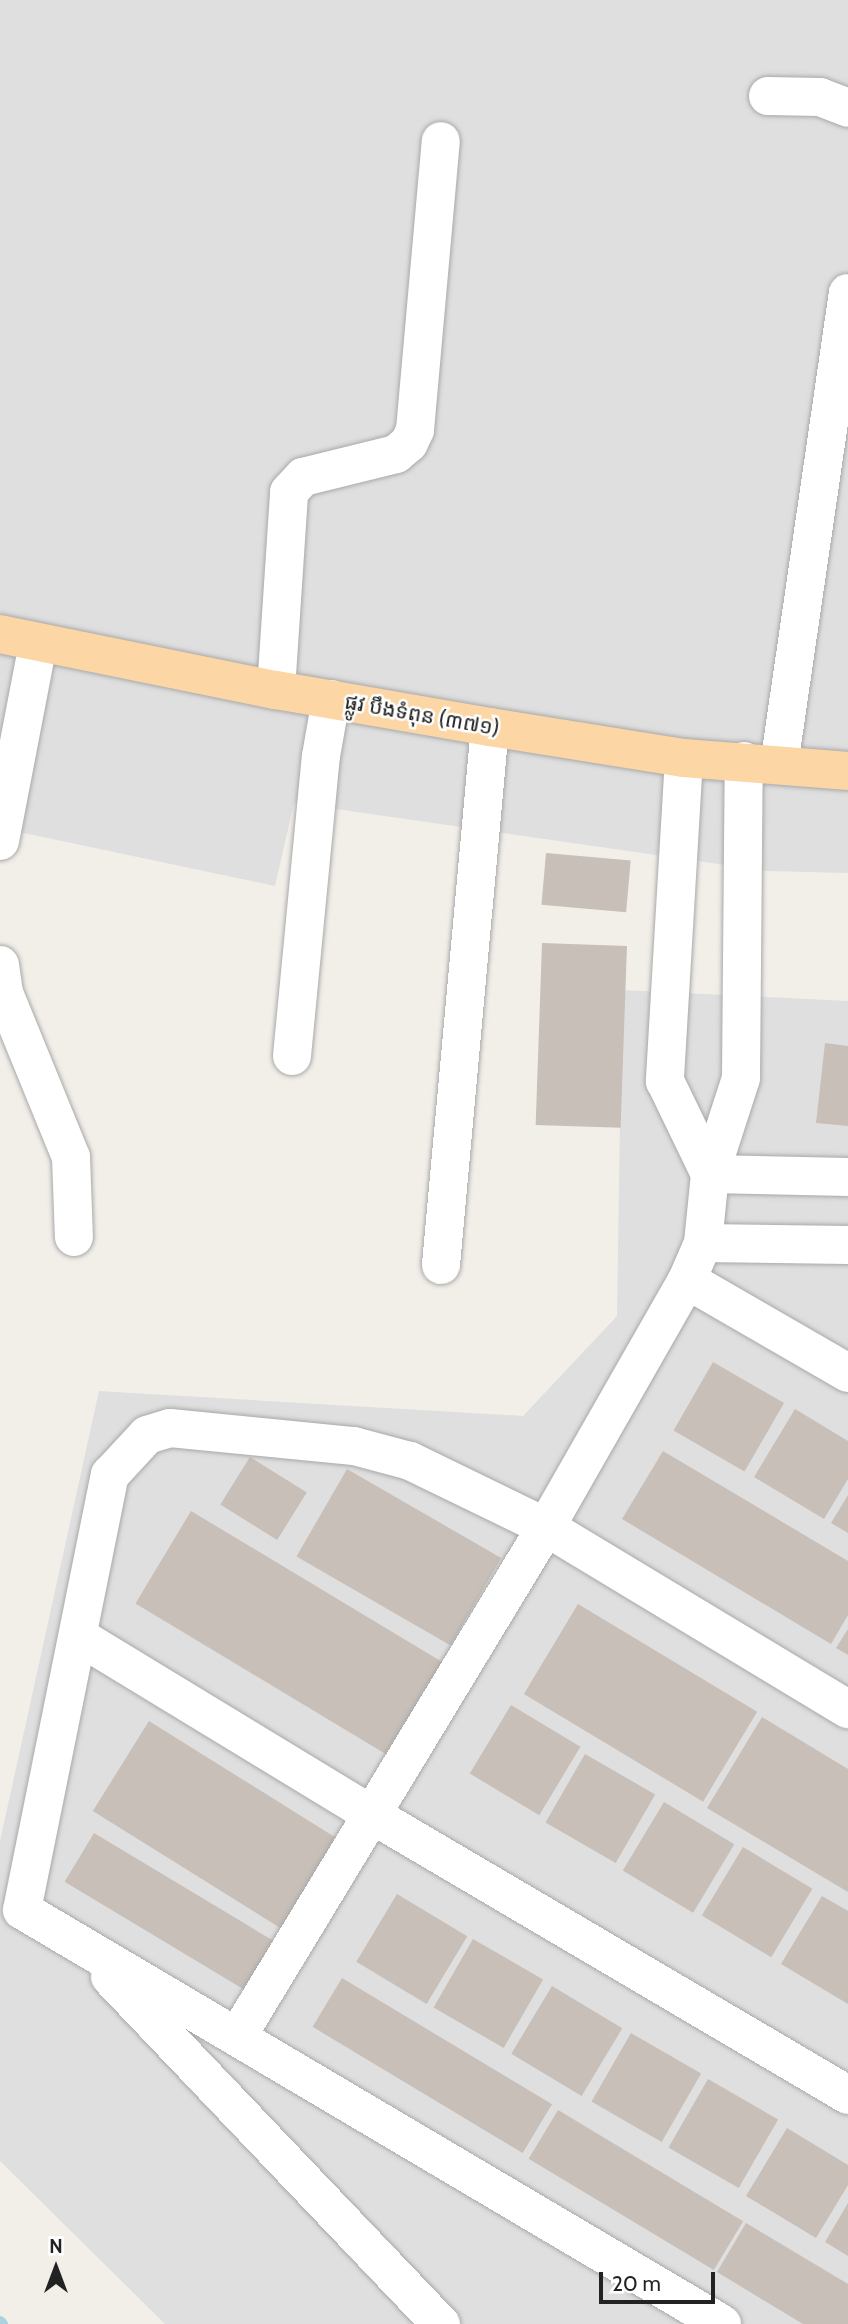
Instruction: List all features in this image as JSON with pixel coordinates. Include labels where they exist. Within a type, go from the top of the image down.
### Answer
[{"type":"main road","name":"ផ្លូវ បឹងទំពុន (៣៧១)","points":[[0,635],[276,690],[490,727],[684,758],[848,771]]},
{"type":"street","points":[[768,96],[820,97],[848,108]]},
{"type":"street","points":[[276,690],[289,492],[303,477],[396,454],[409,443],[415,430],[441,141]]},
{"type":"street","points":[[237,2037],[374,1816],[546,1527],[687,1280],[703,1243],[710,1174],[741,1077],[762,763],[848,293]]},
{"type":"street","points":[[0,841],[38,642]]},
{"type":"street","points":[[292,1056],[321,756],[331,699]]},
{"type":"street","points":[[441,1265],[490,727]]},
{"type":"street","points":[[684,758],[677,835],[665,1081],[710,1174]]},
{"type":"street","points":[[0,965],[4,993],[71,1157],[74,1237]]},
{"type":"street","points":[[710,1174],[848,1177]]},
{"type":"street","points":[[703,1243],[848,1245]]},
{"type":"street","points":[[687,1280],[848,1373]]},
{"type":"street","points":[[722,2324],[22,1910],[110,1475],[148,1436],[170,1428],[365,1449],[411,1461],[546,1527],[848,1709]]},
{"type":"street","points":[[78,1636],[374,1816],[848,2095]]},
{"type":"street","points":[[77,1942],[441,2324]]},
{"type":"shaded area","points":[[0,0],[848,0],[848,873],[768,871],[294,803],[275,886],[0,828]]},
{"type":"shaded area","points":[[622,990],[848,1001],[848,2324],[165,2324],[0,2161],[0,1841],[99,1391],[523,1416],[617,1316]]},
{"type":"building","points":[[546,853],[631,860],[626,912],[541,905]]},
{"type":"building","points":[[542,943],[627,946],[621,1128],[536,1125]]},
{"type":"building","points":[[825,1043],[848,1046],[848,1126],[816,1123]]},
{"type":"building","points":[[713,1362],[784,1403],[745,1471],[674,1430]]},
{"type":"building","points":[[795,1409],[848,1441],[848,1479],[824,1519],[754,1477]]},
{"type":"building","points":[[663,1451],[848,1561],[848,1615],[831,1644],[622,1519]]},
{"type":"building","points":[[250,1457],[307,1493],[277,1540],[220,1504]]},
{"type":"building","points":[[347,1469],[501,1558],[451,1645],[296,1556]]},
{"type":"building","points":[[848,1495],[848,1533],[831,1523]]},
{"type":"building","points":[[191,1511],[443,1662],[387,1755],[135,1604]]},
{"type":"building","points":[[578,1604],[757,1712],[703,1802],[524,1694]]},
{"type":"building","points":[[848,1629],[848,1655],[836,1648]]},
{"type":"building","points":[[511,1705],[580,1747],[539,1815],[470,1774]]},
{"type":"building","points":[[762,1717],[848,1769],[848,1892],[707,1808]]},
{"type":"building","points":[[149,1721],[341,1841],[284,1931],[93,1811]]},
{"type":"building","points":[[585,1754],[655,1794],[616,1863],[546,1822]]},
{"type":"building","points":[[664,1802],[734,1844],[693,1913],[623,1871]]},
{"type":"building","points":[[94,1833],[279,1944],[250,1993],[65,1882]]},
{"type":"building","points":[[743,1847],[812,1889],[771,1957],[702,1916]]},
{"type":"building","points":[[397,1894],[467,1936],[427,2004],[356,1962]]},
{"type":"building","points":[[822,1896],[848,1911],[848,2004],[781,1964]]},
{"type":"building","points":[[473,1939],[543,1980],[504,2048],[433,2007]]},
{"type":"building","points":[[342,1978],[552,2104],[523,2153],[313,2027]]},
{"type":"building","points":[[552,1986],[622,2028],[582,2096],[511,2054]]},
{"type":"building","points":[[631,2033],[701,2074],[662,2142],[592,2101]]},
{"type":"building","points":[[708,2079],[778,2120],[739,2188],[668,2147]]},
{"type":"building","points":[[558,2110],[743,2221],[714,2270],[529,2159]]},
{"type":"building","points":[[787,2128],[848,2165],[848,2185],[816,2238],[746,2196]]},
{"type":"building","points":[[848,2203],[848,2256],[825,2242]]},
{"type":"building","points":[[746,2223],[848,2284],[848,2324],[803,2324],[717,2272]]}]
